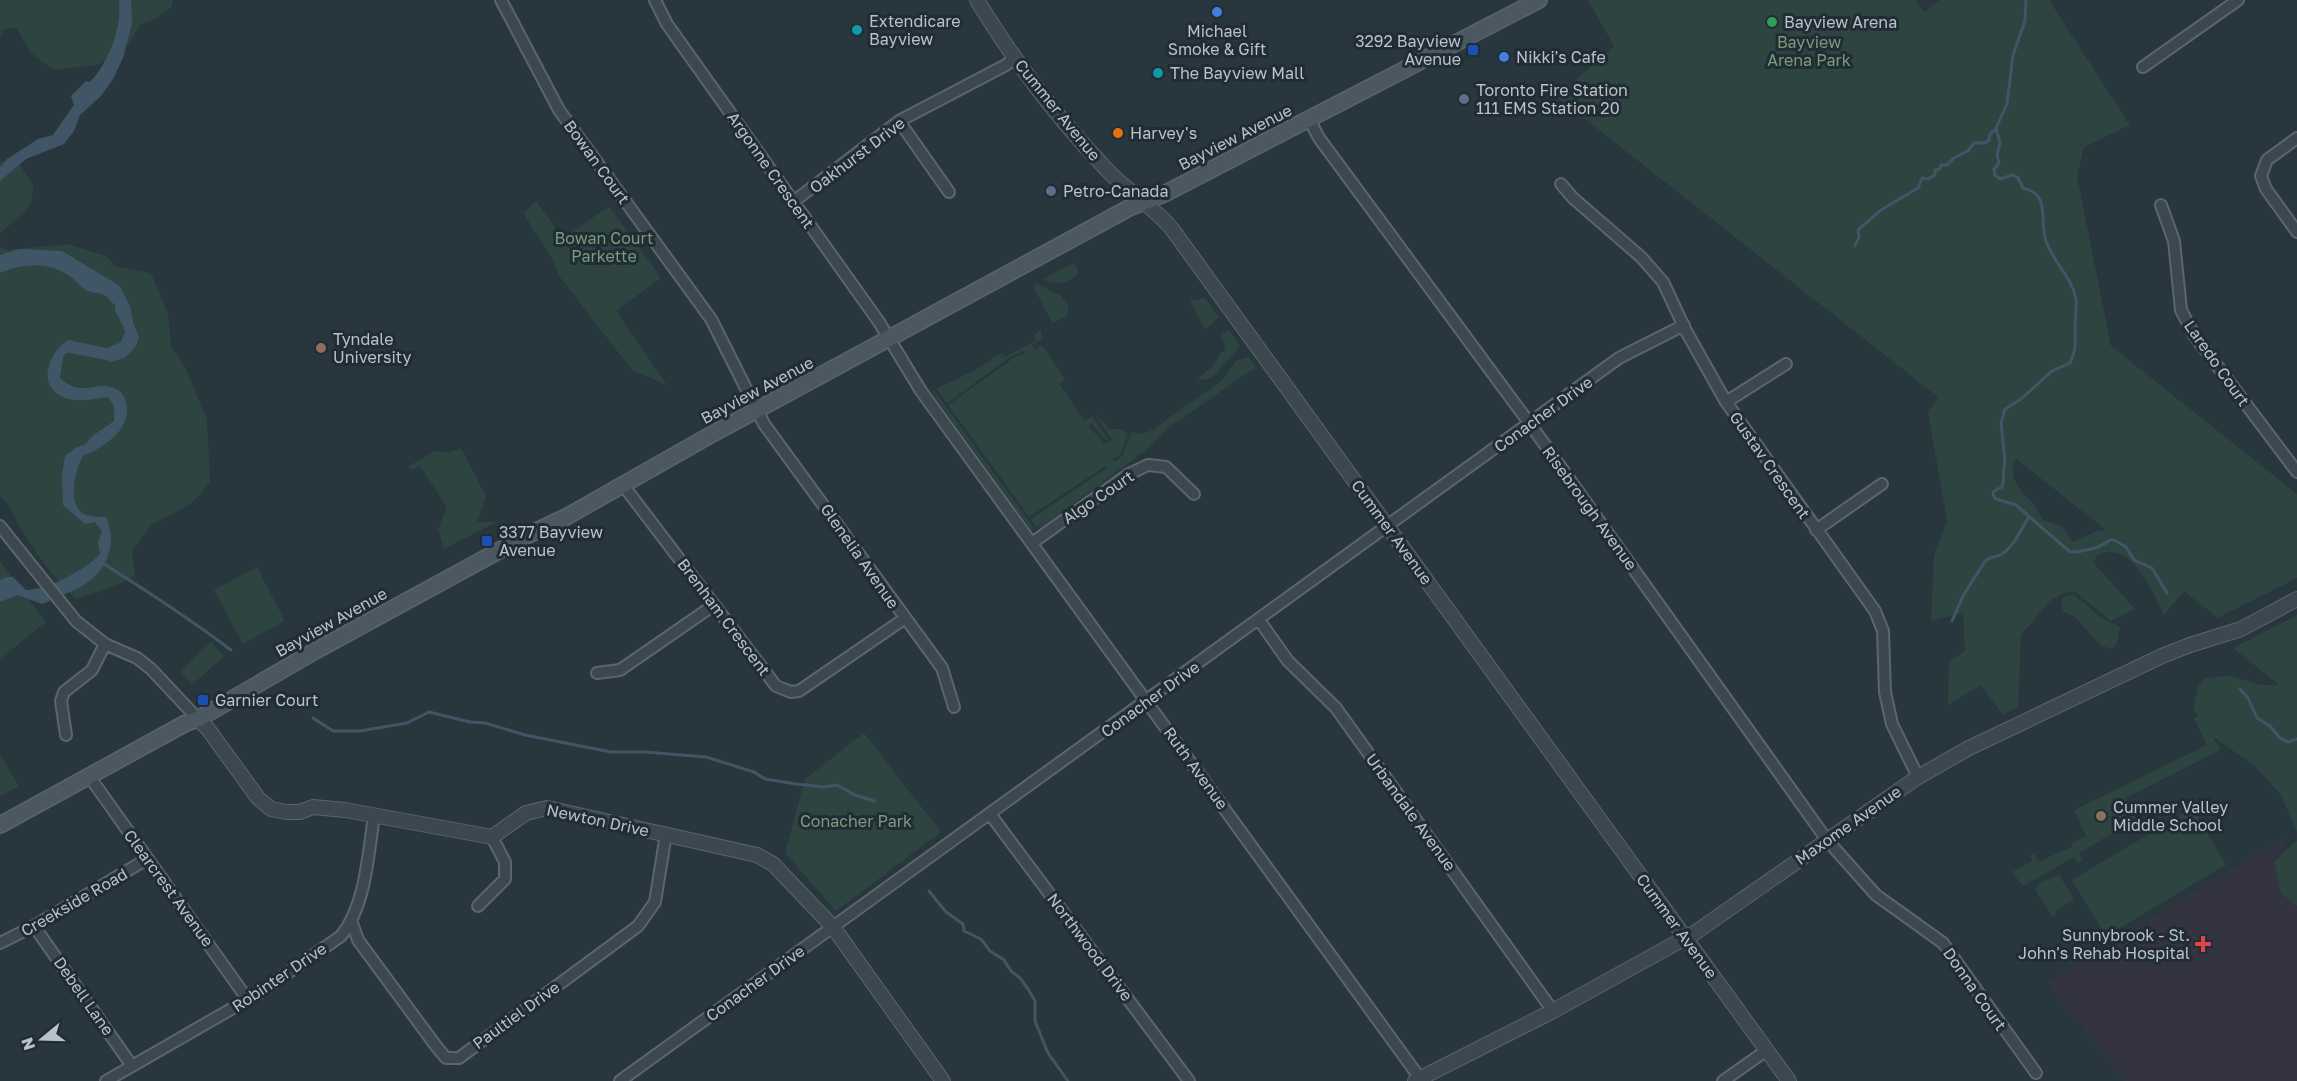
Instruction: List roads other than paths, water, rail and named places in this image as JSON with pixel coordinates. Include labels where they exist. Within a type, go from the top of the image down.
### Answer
[{"type":"main road","name":"Bayview Avenue","points":[[0,825],[186,723],[198,719],[315,651],[1144,201],[1164,194],[1539,0]]},
{"type":"street","name":"Bowan Court","points":[[501,0],[559,110],[711,319],[758,410]]},
{"type":"street","name":"Argonne Crescent","points":[[655,0],[667,24],[890,339]]},
{"type":"street","name":"Cummer Avenue","points":[[977,0],[1042,95],[1098,160],[1126,188],[1160,214],[1172,229],[1789,1081]]},
{"type":"street","points":[[2143,67],[2238,0]]},
{"type":"street","name":"Oakhurst Drive","points":[[793,202],[899,121],[1006,65],[1015,57]]},
{"type":"street","name":"Risebrough Avenue","points":[[1309,119],[1319,138],[1530,424],[1827,840]]},
{"type":"street","points":[[899,121],[949,192]]},
{"type":"street","points":[[2297,138],[2267,160],[2261,176],[2266,189],[2297,232]]},
{"type":"street","name":"Gustav Crescent","points":[[1561,184],[1573,198],[1641,257],[1663,282],[1726,402],[1875,611],[1883,631],[1885,692],[1892,724],[1918,777]]},
{"type":"street","name":"Laredo Court","points":[[2161,205],[2174,241],[2181,310],[2194,335],[2297,472]]},
{"type":"street","name":"Conacher Drive","points":[[620,1081],[1619,358],[1684,325]]},
{"type":"street","name":"Ruth Avenue","points":[[890,339],[921,391],[1419,1080]]},
{"type":"street","points":[[1726,402],[1786,364]]},
{"type":"street","name":"Glenelia Avenue","points":[[758,410],[764,424],[904,619],[942,668],[954,707]]},
{"type":"street","name":"Algo Court","points":[[1032,543],[1130,474],[1148,465],[1166,467],[1194,494]]},
{"type":"street","points":[[1816,530],[1882,484]]},
{"type":"street","name":"Brenham Crescent","points":[[623,485],[777,686],[791,692],[799,691],[904,619]]},
{"type":"street","points":[[0,526],[69,614],[105,644],[137,658],[151,669],[208,729],[258,798],[271,809],[300,812],[313,807],[329,808],[492,837],[507,870],[505,879],[478,906]]},
{"type":"street","name":"Maxome Avenue","points":[[1419,1080],[1553,1011],[1696,932],[1918,777],[1969,748],[2152,661],[2190,645],[2241,629],[2297,599]]},
{"type":"street","points":[[597,673],[620,670],[714,605]]},
{"type":"street","name":"Urbandale Avenue","points":[[1258,620],[1288,661],[1336,708],[1553,1011]]},
{"type":"street","points":[[66,735],[61,701],[64,692],[92,670],[105,644]]},
{"type":"street","name":"Clearcrest Avenue","points":[[89,776],[248,1000]]},
{"type":"street","name":"Newton Drive","points":[[492,837],[526,813],[539,808],[547,808],[766,859],[780,870],[833,927],[943,1081]]},
{"type":"street","name":"Northwood Drive","points":[[990,814],[1189,1081]]},
{"type":"street","points":[[352,923],[359,901],[375,816]]},
{"type":"street","name":"Paultiel Drive","points":[[352,923],[358,940],[436,1046],[446,1058],[459,1058],[638,926],[655,902],[666,834]]},
{"type":"street","name":"Donna Court","points":[[1827,840],[1876,895],[1943,943],[2036,1073]]},
{"type":"street","name":"Creekside Road","points":[[0,943],[34,926],[147,859]]},
{"type":"street","name":"Robinter Drive","points":[[106,1081],[248,1000],[341,936],[352,923]]},
{"type":"street","name":"Debell Lane","points":[[34,926],[132,1066]]},
{"type":"street","points":[[1724,1081],[1767,1050]]},
{"type":"waterway","points":[[2026,0],[2025,21],[2013,55],[2007,104],[1996,128],[2000,143],[1997,155],[1999,163],[1994,169],[1995,175],[2000,179],[2013,175],[2018,178],[2023,188],[2032,191],[2041,202],[2046,241],[2071,284],[2076,299],[2075,345],[2070,363],[2052,371],[2021,399],[2005,409],[2001,423],[2005,463],[2003,481],[2002,487],[1994,491],[1993,495],[1996,499],[2016,505],[2070,552],[2091,549],[2114,540],[2126,547],[2134,560],[2152,568],[2167,593]]},
{"type":"waterway","points":[[1855,246],[1859,237],[1858,230],[1881,210],[1918,188],[1922,178],[1928,179],[1935,175],[1935,170],[1940,169],[1941,165],[1947,165],[1954,158],[1968,151],[1974,143],[1985,143],[1996,129]]},
{"type":"waterway","points":[[1952,621],[1963,596],[1985,561],[2006,551],[2017,538],[2028,518]]},
{"type":"waterway","points":[[104,564],[231,650]]},
{"type":"waterway","points":[[2240,689],[2248,698],[2257,718],[2270,726],[2280,738],[2288,742],[2297,739]]},
{"type":"waterway","points":[[313,718],[333,731],[360,731],[407,723],[429,712],[470,722],[485,723],[525,735],[611,752],[706,757],[754,772],[765,779],[824,787],[837,785],[855,795],[874,801]]},
{"type":"waterway","points":[[929,891],[946,912],[963,924],[964,931],[981,939],[990,951],[1004,960],[1011,971],[1020,978],[1035,1001],[1035,1021],[1048,1053],[1068,1081]]},
{"type":"place","name":"Michael Smoke & Gift","points":[[1217,12]]},
{"type":"place","name":"Bayview Arena","points":[[1772,22]]},
{"type":"place","name":"Extendicare Bayview","points":[[857,30]]},
{"type":"place","name":"3292 Bayview Avenue","points":[[1473,50]]},
{"type":"place","name":"Nikki's Cafe","points":[[1504,57]]},
{"type":"place","name":"The Bayview Mall","points":[[1158,73]]},
{"type":"place","name":"Toronto Fire Station 111 EMS Station 20","points":[[1464,99]]},
{"type":"place","name":"Harvey's","points":[[1118,133]]},
{"type":"place","name":"Petro-Canada","points":[[1051,191]]},
{"type":"place","name":"Tyndale University","points":[[321,348]]},
{"type":"place","name":"3377 Bayview Avenue","points":[[487,541]]},
{"type":"place","name":"Garnier Court","points":[[203,700]]},
{"type":"place","name":"Cummer Valley Middle School","points":[[2101,816]]},
{"type":"place","name":"Sunnybrook - St. John's Rehab Hospital","points":[[2203,944]]},
{"type":"park label","name":"Bayview Arena Park","points":[[1809,51]]},
{"type":"park label","name":"Bowan Court Parkette","points":[[604,247]]},
{"type":"park label","name":"Conacher Park","points":[[856,821]]}]
